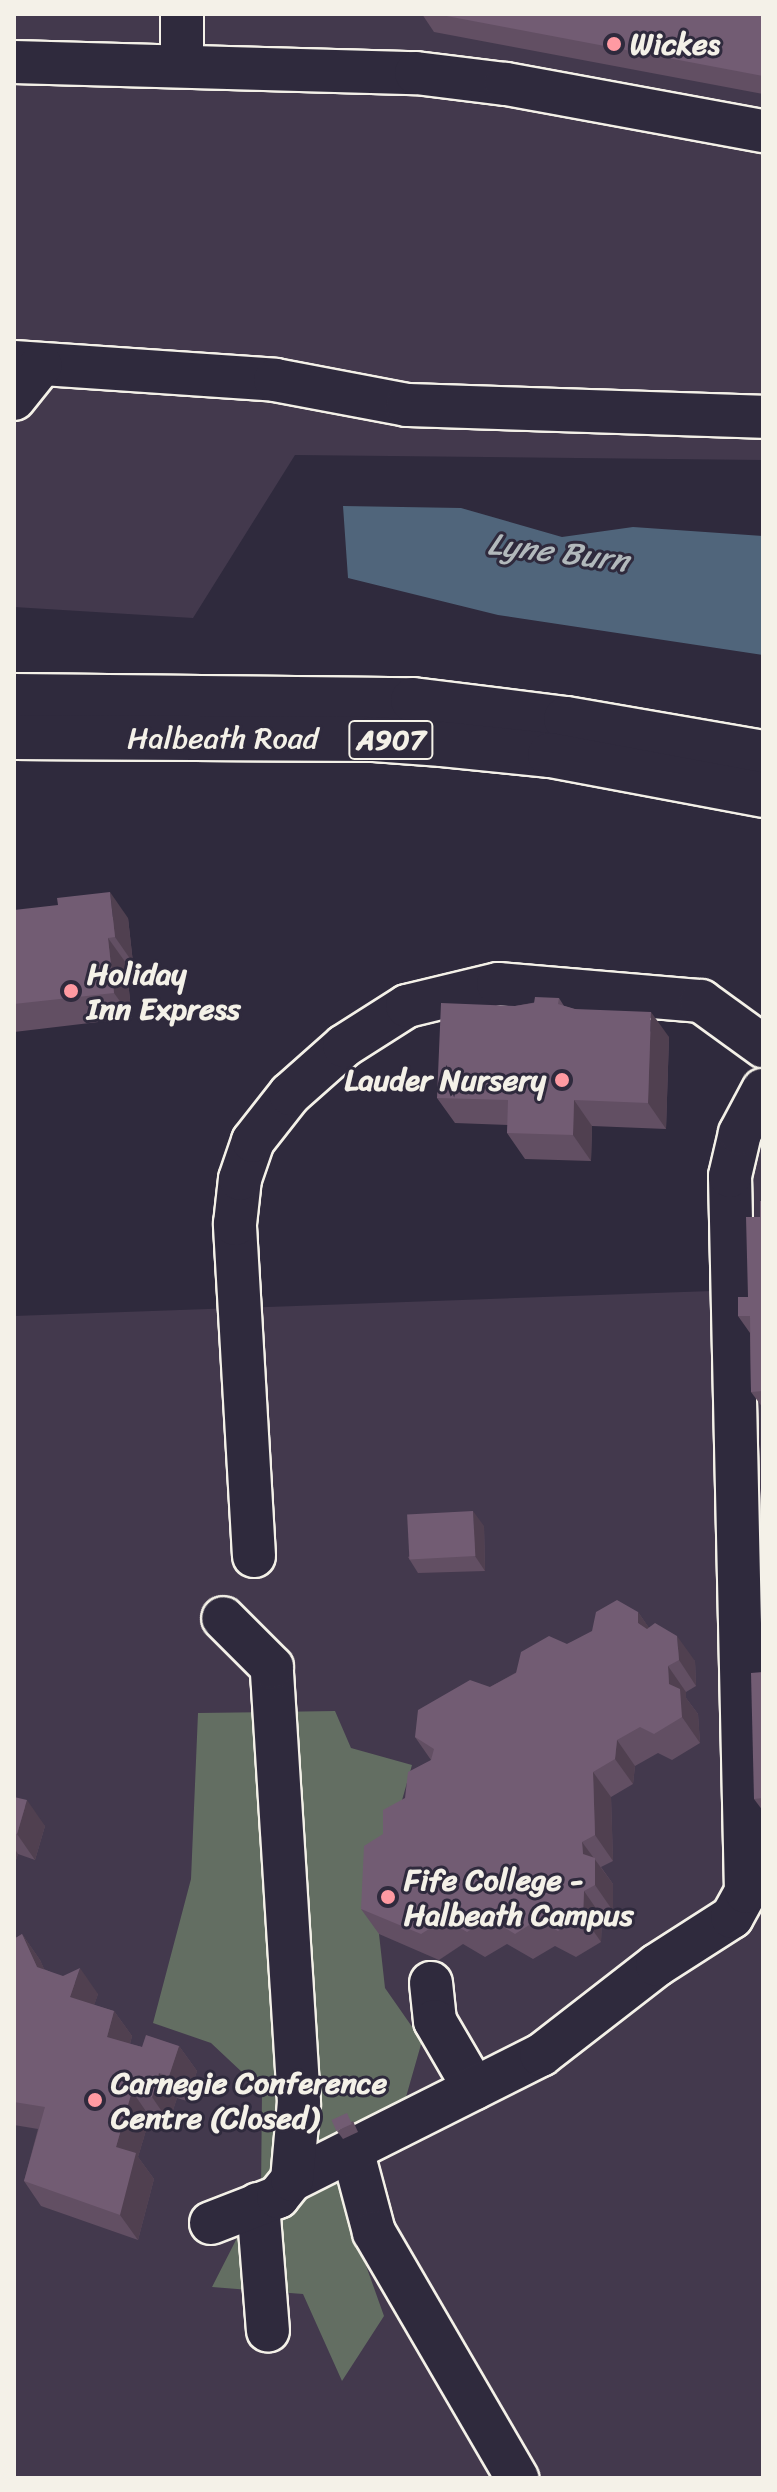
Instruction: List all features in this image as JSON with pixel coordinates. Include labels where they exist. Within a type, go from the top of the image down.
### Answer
[{"type":"main road","name":"Halbeath Road","points":[[14,696],[413,700],[566,719],[763,753]]},
{"type":"main road","name":"Halbeath Road","points":[[14,737],[415,742],[550,755],[763,795]]},
{"type":"lane","points":[[182,14],[182,66]]},
{"type":"lane","points":[[14,62],[285,69],[480,81],[763,131]]},
{"type":"lane","points":[[14,399],[27,364],[275,380],[407,405],[763,417]]},
{"type":"lane","points":[[254,1556],[235,1224],[240,1179],[253,1141],[290,1094],[344,1046],[407,1006],[498,984],[701,1001],[763,1046]]},
{"type":"lane","points":[[211,2223],[278,2197],[292,2180],[353,2153],[541,2055],[657,1965],[732,1917],[746,1892],[730,1176],[740,1133],[763,1090]]},
{"type":"lane","points":[[223,1618],[272,1667],[299,2102],[292,2180]]},
{"type":"lane","points":[[431,1983],[435,2021],[474,2088]]},
{"type":"lane","points":[[353,2153],[374,2232],[517,2478]]},
{"type":"lane","points":[[258,2204],[268,2331]]},
{"type":"shaded area","points":[[14,14],[763,14],[763,460],[295,455],[193,618],[14,607]]},
{"type":"shaded area","name":"Fife College - Halbeath Campus","points":[[763,1138],[763,2478],[14,2478],[14,1316],[712,1291]]},
{"type":"green space","points":[[335,1711],[351,1748],[412,1765],[382,1871],[379,1934],[385,1988],[422,2041],[402,2111],[357,2133],[353,2229],[384,2316],[342,2381],[303,2294],[212,2287],[261,2191],[262,2091],[211,2043],[153,2023],[191,1879],[198,1713]]},
{"type":"water","name":"Lyne Burn","points":[[343,506],[461,508],[562,537],[633,527],[763,536],[763,655],[498,615],[348,578]]},
{"type":"building","points":[[436,14],[763,14],[763,76]]},
{"type":"building","name":"Holiday Inn Express","points":[[110,892],[115,937],[108,938],[114,993],[14,1004],[14,910],[58,905],[57,898]]},
{"type":"building","name":"Lauder Nursery","points":[[535,997],[559,998],[558,1004],[575,1009],[651,1012],[648,1103],[574,1100],[573,1135],[507,1133],[508,1100],[437,1098],[441,1003],[515,1006],[534,1003]]},
{"type":"building","points":[[760,1201],[763,1201],[763,1391],[751,1392],[750,1316],[738,1316],[738,1297],[748,1297],[746,1217],[760,1217]]},
{"type":"building","points":[[473,1511],[475,1556],[409,1559],[407,1514]]},
{"type":"building","points":[[617,1600],[638,1612],[638,1623],[647,1629],[655,1623],[677,1636],[679,1660],[668,1666],[669,1684],[680,1689],[682,1717],[654,1734],[640,1727],[617,1740],[615,1759],[593,1772],[595,1835],[582,1842],[583,1854],[595,1858],[595,1885],[584,1891],[583,1916],[558,1931],[537,1920],[515,1934],[489,1918],[467,1932],[445,1919],[421,1934],[361,1909],[364,1846],[383,1834],[383,1810],[405,1798],[408,1772],[431,1760],[434,1749],[415,1737],[418,1710],[470,1680],[490,1687],[516,1673],[521,1652],[549,1636],[567,1644],[592,1631],[596,1612]]},
{"type":"building","points":[[763,1672],[763,1798],[754,1799],[751,1673]]},
{"type":"building","points":[[14,1797],[27,1800],[17,1834],[14,1833]]},
{"type":"building","name":"Carnegie Conference Centre (Closed)","points":[[22,1934],[37,1967],[63,1976],[80,1968],[70,1997],[114,2011],[107,2037],[142,2047],[146,2035],[179,2046],[169,2076],[159,2073],[152,2097],[132,2091],[116,2147],[136,2153],[120,2215],[24,2181],[45,2107],[14,2102],[14,1939]]},
{"type":"building","points":[[347,2113],[352,2124],[336,2131],[331,2120]]},
{"type":"place","name":"Wickes","points":[[614,44]]},
{"type":"place","name":"Holiday Inn Express","points":[[71,991]]},
{"type":"place","name":"Lauder Nursery","points":[[562,1080]]},
{"type":"place","name":"Fife College - Halbeath Campus","points":[[388,1897]]},
{"type":"place","name":"Carnegie Conference Centre (Closed)","points":[[95,2100]]}]
